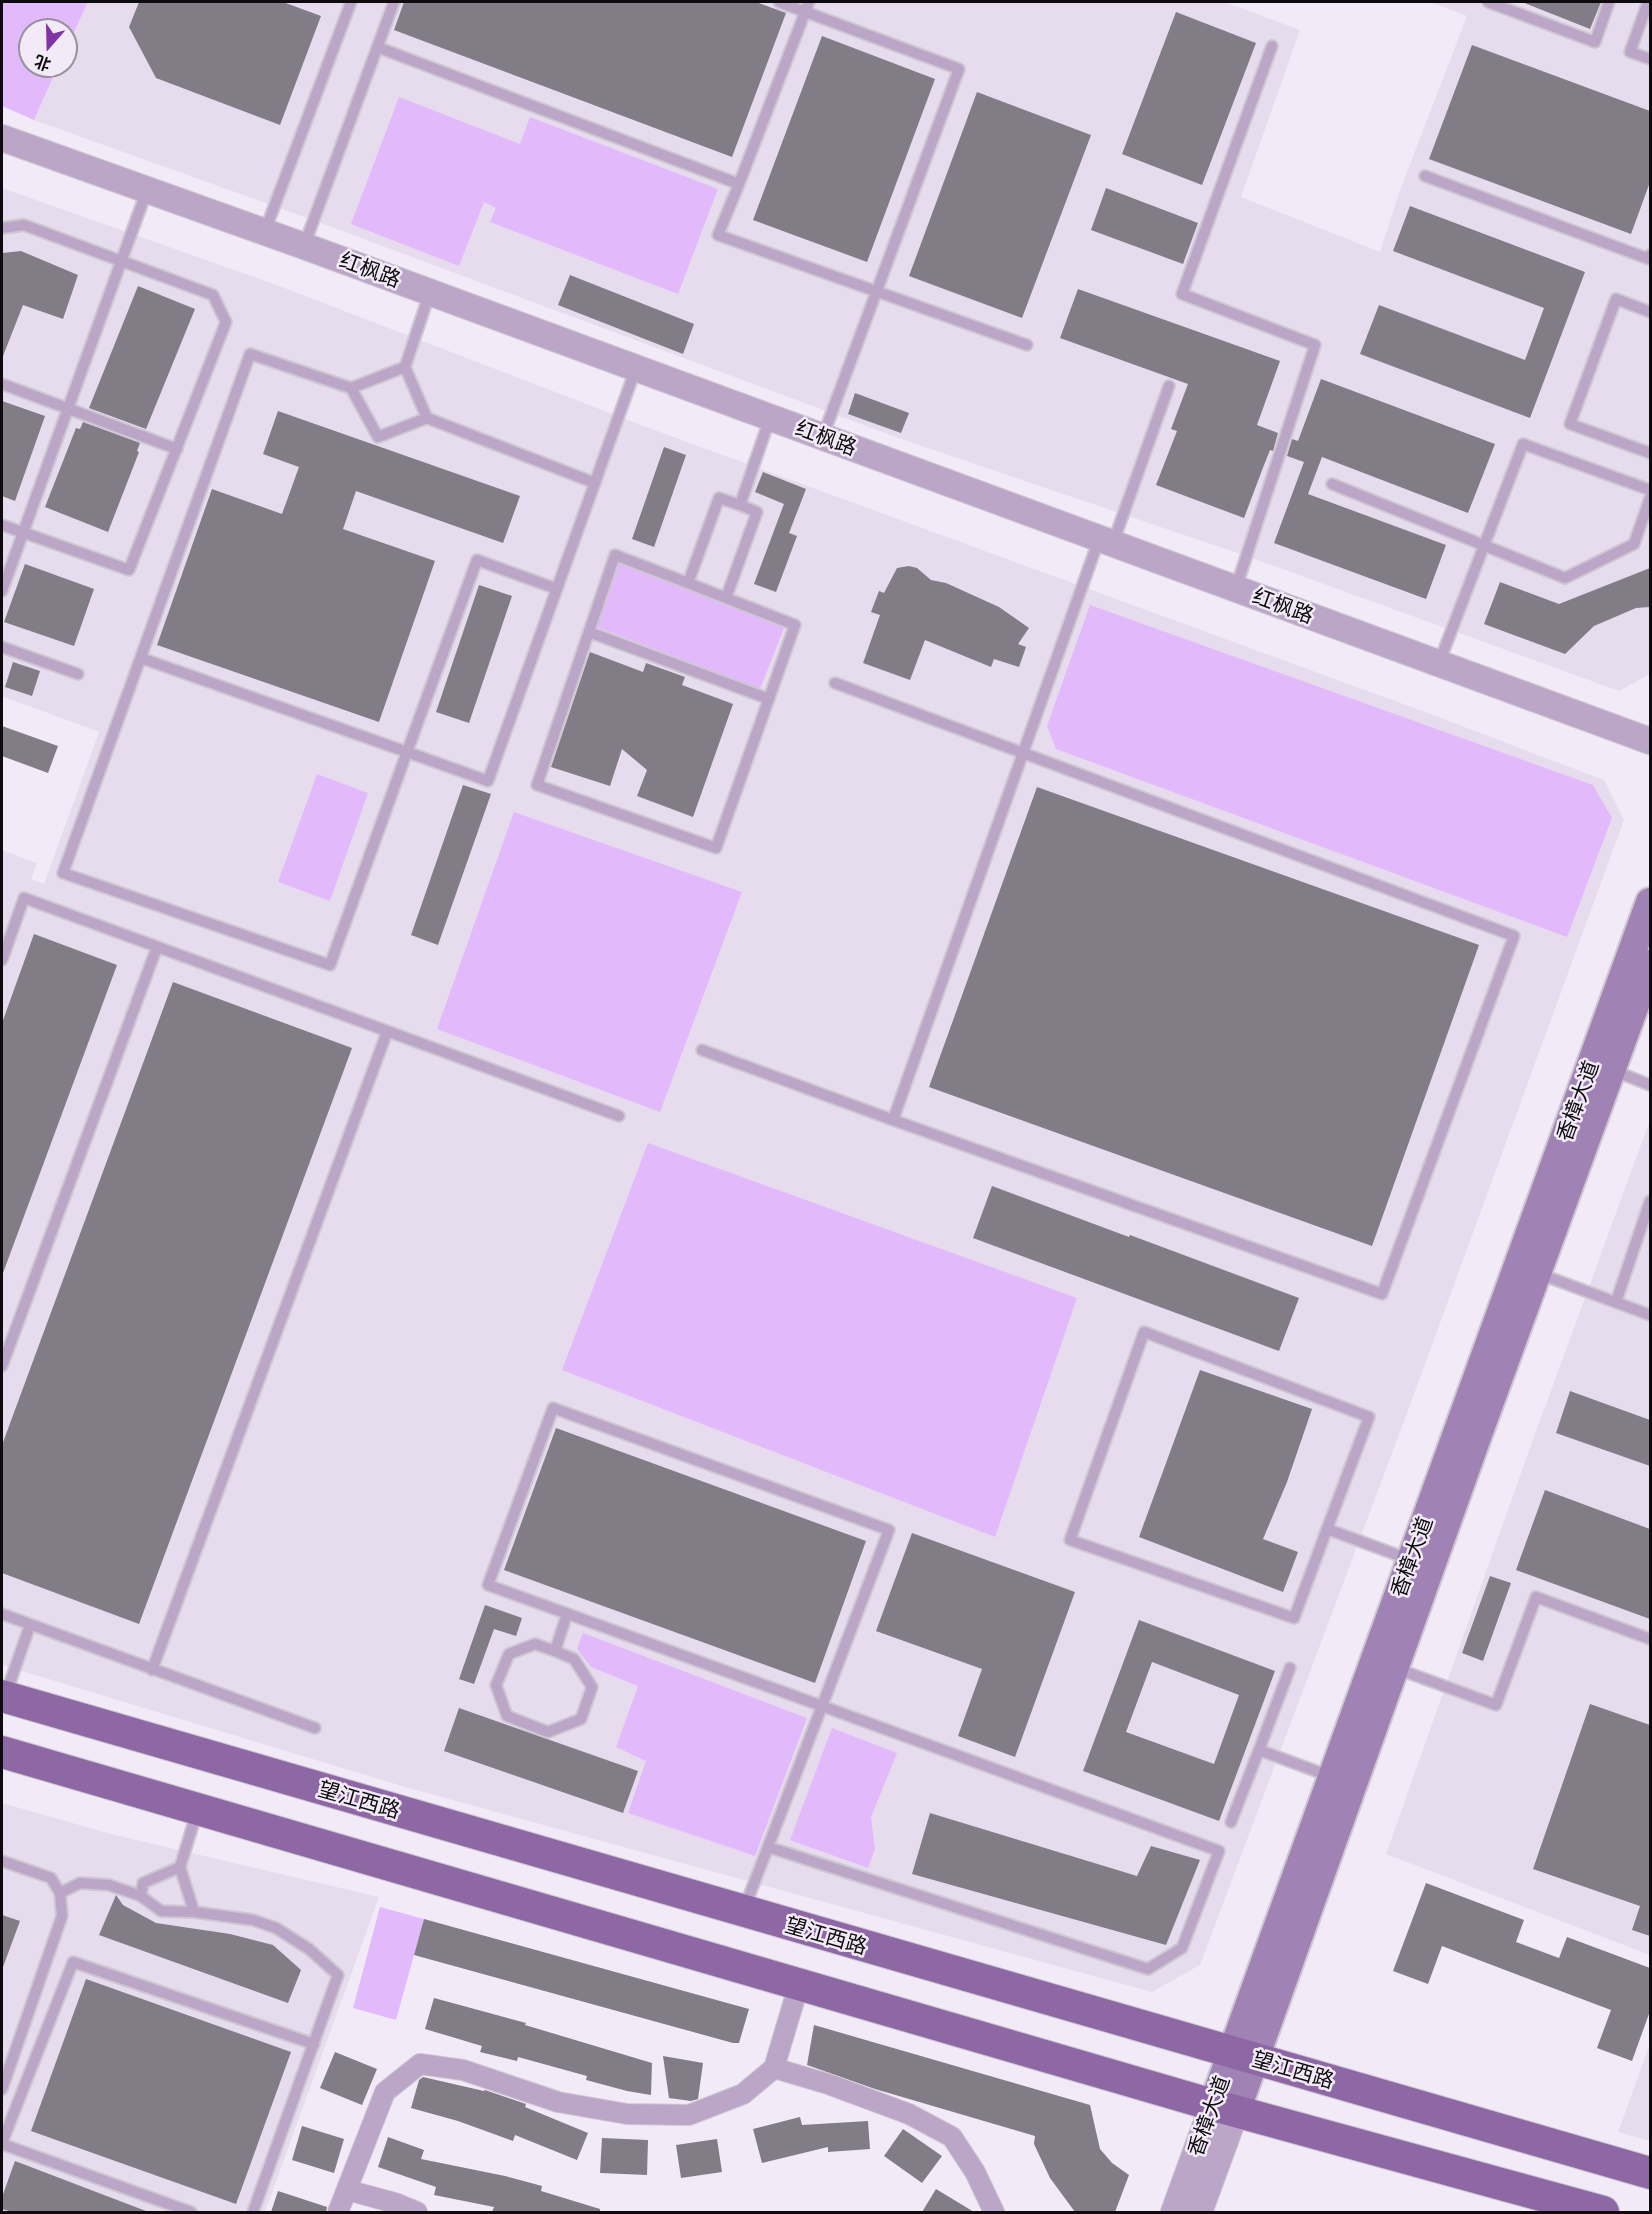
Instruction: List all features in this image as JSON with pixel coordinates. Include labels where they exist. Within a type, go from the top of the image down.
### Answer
[{"type":"main road","name":"香樟大道","points":[[1225,2108],[1332,1777],[1650,902]]},
{"type":"main road","name":"香樟大道","points":[[1243,2056],[1395,1668],[1650,964]]},
{"type":"main road","name":"望江西路","points":[[3,1696],[1650,2173]]},
{"type":"main road","points":[[2,1752],[1225,2108],[1603,2212]]},
{"type":"street","name":"红枫路","points":[[2,138],[430,292],[1650,741]]},
{"type":"street","points":[[338,2212],[385,2092],[420,2064],[463,2070],[558,2102],[627,2114],[689,2115],[742,2094],[774,2068],[799,1984]]},
{"type":"street","points":[[774,2068],[828,2084],[909,2114],[952,2137],[975,2172],[994,2212]]},
{"type":"street","name":"香樟大道","points":[[1174,2212],[1225,2108]]},
{"type":"street","name":"香樟大道","points":[[1199,2212],[1225,2108]]},
{"type":"street","points":[[347,2190],[395,2203],[417,2212]]},
{"type":"lane","points":[[265,232],[351,2]]},
{"type":"lane","points":[[304,246],[394,2]]},
{"type":"lane","points":[[779,2],[807,7],[959,69],[823,437]]},
{"type":"lane","points":[[1494,3],[1595,42],[1610,2]]},
{"type":"lane","points":[[1648,2],[1630,52],[1650,59]]},
{"type":"lane","points":[[807,7],[718,235],[1027,345]]},
{"type":"lane","points":[[1236,588],[1315,345],[1182,294],[1272,46]]},
{"type":"lane","points":[[377,47],[739,184]]},
{"type":"lane","points":[[1425,176],[1650,258]]},
{"type":"lane","points":[[2,591],[147,189]]},
{"type":"lane","points":[[2,228],[24,225],[213,295],[226,322],[129,570],[2,525]]},
{"type":"lane","points":[[427,418],[405,367],[430,292]]},
{"type":"lane","points":[[1650,312],[1616,299],[1570,424],[1650,453]]},
{"type":"lane","points":[[405,367],[351,388],[250,354],[63,873],[330,965],[477,560],[557,589]]},
{"type":"lane","points":[[141,658],[488,781],[636,368]]},
{"type":"lane","points":[[2,384],[177,449]]},
{"type":"lane","points":[[893,1120],[1023,753],[1169,386]]},
{"type":"lane","points":[[351,388],[378,437],[427,418],[595,483]]},
{"type":"lane","points":[[740,505],[770,417]]},
{"type":"lane","points":[[1439,663],[1522,444],[1650,490]]},
{"type":"lane","points":[[1332,484],[1564,578],[1634,544],[1650,498]]},
{"type":"lane","points":[[688,583],[719,498],[740,505],[757,512],[726,598]]},
{"type":"lane","points":[[615,555],[688,583],[795,626],[716,848],[537,785],[615,555]]},
{"type":"lane","points":[[589,632],[769,699]]},
{"type":"lane","points":[[2,647],[78,674]]},
{"type":"lane","points":[[702,1050],[1382,1294],[1514,936],[836,683]]},
{"type":"lane","points":[[2,960],[24,898],[620,1116]]},
{"type":"lane","points":[[2,1366],[157,947]]},
{"type":"lane","points":[[152,1670],[387,1032]]},
{"type":"lane","points":[[1612,1070],[1650,1085]]},
{"type":"lane","points":[[1616,1302],[1650,1201]]},
{"type":"lane","points":[[1537,1273],[1650,1315]]},
{"type":"lane","points":[[1144,1332],[1369,1417],[1327,1529],[1294,1618],[1070,1540],[1144,1332]]},
{"type":"lane","points":[[743,1912],[822,1706],[889,1530],[553,1408],[488,1585],[822,1706],[1219,1851],[1182,1948],[1148,1969],[768,1847]]},
{"type":"lane","points":[[1327,1529],[1411,1560]]},
{"type":"lane","points":[[1395,1668],[1496,1705],[1536,1597],[1650,1639]]},
{"type":"lane","points":[[2,1614],[315,1728]]},
{"type":"lane","points":[[555,1651],[567,1614]]},
{"type":"lane","points":[[3,1696],[30,1625]]},
{"type":"lane","points":[[535,1644],[555,1651],[574,1659],[592,1687],[581,1719],[548,1732],[507,1716],[496,1685],[509,1654],[535,1644]]},
{"type":"lane","points":[[1231,1822],[1290,1668]]},
{"type":"lane","points":[[1259,1750],[1332,1777]]},
{"type":"lane","points":[[194,1912],[180,1868],[198,1809]]},
{"type":"lane","points":[[2,1861],[51,1878],[60,1893],[62,1916],[2,2089]]},
{"type":"lane","points":[[141,1896],[143,1883],[180,1868]]},
{"type":"lane","points":[[60,1893],[80,1883],[109,1885],[141,1896],[162,1911],[194,1912],[253,1920],[276,1928],[309,1949],[338,1975],[253,2212]]},
{"type":"lane","points":[[190,2212],[2,2144],[73,1962],[314,2044]]},
{"type":"shaded area","points":[[2,2],[88,2],[78,23],[78,18],[18,18],[18,78],[53,78],[34,120],[2,106]]},
{"type":"shaded area","points":[[88,2],[1225,2],[1300,30],[1241,197],[1380,252],[1400,190],[1467,16],[1429,2],[1650,2],[1650,674],[1619,691],[1255,559],[904,440],[299,215],[34,120],[53,78],[78,78],[78,23]]},
{"type":"shaded area","points":[[399,97],[520,144],[530,117],[718,189],[678,294],[490,222],[496,208],[484,202],[459,266],[351,224]]},
{"type":"shaded area","points":[[2,188],[274,284],[649,428],[1425,712],[1604,780],[1624,820],[1406,1416],[1200,1965],[1152,1992],[405,1787],[2,1665],[2,850],[37,863],[31,879],[44,884],[99,732],[2,696]]},
{"type":"shaded area","points":[[618,562],[784,628],[760,689],[597,627]]},
{"type":"shaded area","points":[[1090,605],[1593,785],[1612,818],[1567,937],[1056,749],[1047,726]]},
{"type":"shaded area","points":[[317,774],[368,793],[330,901],[278,882]]},
{"type":"shaded area","points":[[514,812],[742,892],[660,1112],[437,1029]]},
{"type":"shaded area","points":[[1650,1120],[1650,1955],[1386,1854],[1527,1456]]},
{"type":"shaded area","points":[[648,1143],[1077,1298],[995,1537],[562,1370]]},
{"type":"shaded area","points":[[583,1633],[807,1718],[755,1856],[628,1813],[646,1761],[616,1747],[638,1686],[591,1667],[577,1649]]},
{"type":"shaded area","points":[[832,1728],[897,1753],[871,1817],[875,1849],[868,1868],[790,1840]]},
{"type":"shaded area","points":[[2,1803],[111,1834],[379,1897],[265,2212],[2,2212]]},
{"type":"shaded area","points":[[380,1907],[424,1919],[396,2020],[353,2008]]},
{"type":"shaded area","points":[[1650,2044],[1650,2141],[1618,2132]]},
{"type":"building","points":[[139,2],[283,2],[321,16],[280,125],[156,78],[129,27]]},
{"type":"building","points":[[404,2],[756,2],[786,13],[732,157],[394,30]]},
{"type":"building","points":[[1522,2],[1601,2],[1590,29]]},
{"type":"building","points":[[1176,12],[1256,43],[1202,185],[1122,154]]},
{"type":"building","points":[[822,36],[935,79],[867,262],[753,220]]},
{"type":"building","points":[[1472,45],[1650,111],[1650,182],[1631,234],[1429,159]]},
{"type":"building","points":[[977,92],[1091,135],[1022,318],[909,276]]},
{"type":"building","points":[[1106,188],[1198,223],[1183,264],[1091,230]]},
{"type":"building","points":[[1410,206],[1585,272],[1530,418],[1360,354],[1379,305],[1525,360],[1544,308],[1393,251]]},
{"type":"building","points":[[21,251],[78,275],[63,319],[23,305],[3,356],[2,253]]},
{"type":"building","points":[[570,275],[694,324],[683,354],[558,305]]},
{"type":"building","points":[[138,286],[195,309],[146,429],[89,408]]},
{"type":"building","points":[[1078,289],[1280,361],[1257,425],[1278,433],[1273,451],[1270,450],[1244,518],[1156,485],[1177,431],[1171,429],[1188,384],[1060,338]]},
{"type":"building","points":[[1321,379],[1495,444],[1468,513],[1322,457],[1308,494],[1446,545],[1426,599],[1274,543],[1304,462],[1287,456],[1292,439],[1298,441]]},
{"type":"building","points":[[855,393],[909,413],[901,433],[848,414]]},
{"type":"building","points":[[2,401],[45,416],[15,501],[2,496]]},
{"type":"building","points":[[278,411],[520,496],[503,543],[356,491],[343,529],[435,561],[379,722],[157,645],[212,489],[282,514],[299,467],[263,454]]},
{"type":"building","points":[[83,422],[140,443],[137,451],[139,452],[108,532],[45,507],[76,428],[80,429]]},
{"type":"building","points":[[664,447],[686,455],[654,547],[632,539]]},
{"type":"building","points":[[763,472],[806,489],[789,533],[797,536],[776,592],[754,584],[784,504],[755,492]]},
{"type":"building","points":[[25,564],[94,589],[74,646],[4,622]]},
{"type":"building","points":[[909,566],[917,568],[931,580],[946,583],[999,607],[1029,628],[1018,644],[1026,647],[1019,667],[994,659],[991,667],[925,640],[910,680],[863,663],[880,615],[871,612],[879,591],[884,593],[897,568]]},
{"type":"building","points":[[1650,568],[1650,607],[1636,608],[1594,626],[1565,654],[1484,624],[1500,582],[1559,604]]},
{"type":"building","points":[[479,585],[512,596],[469,723],[436,712]]},
{"type":"building","points":[[590,652],[643,672],[646,663],[685,677],[682,685],[733,704],[693,817],[637,796],[647,770],[622,749],[610,786],[551,767]]},
{"type":"building","points":[[13,662],[40,671],[32,696],[5,687]]},
{"type":"building","points":[[2,726],[58,746],[48,773],[2,756]]},
{"type":"building","points":[[463,785],[491,794],[438,945],[411,935]]},
{"type":"building","points":[[1037,787],[1479,945],[1372,1246],[929,1087]]},
{"type":"building","points":[[34,934],[117,965],[2,1273],[2,1023]]},
{"type":"building","points":[[173,982],[352,1048],[139,1624],[2,1573],[2,1445]]},
{"type":"building","points":[[992,1186],[1299,1298],[1279,1351],[973,1238]]},
{"type":"building","points":[[1200,1370],[1312,1409],[1287,1482],[1263,1539],[1298,1552],[1283,1592],[1139,1537]]},
{"type":"building","points":[[1570,1391],[1650,1420],[1650,1466],[1556,1433]]},
{"type":"building","points":[[556,1428],[866,1541],[815,1683],[504,1570]]},
{"type":"building","points":[[1545,1490],[1650,1529],[1650,1619],[1516,1570]]},
{"type":"building","points":[[912,1533],[1075,1592],[1015,1757],[958,1736],[982,1669],[876,1631]]},
{"type":"building","points":[[1490,1576],[1511,1583],[1483,1661],[1462,1653]]},
{"type":"building","points":[[485,1605],[522,1618],[516,1636],[494,1629],[474,1684],[459,1679]]},
{"type":"building","points":[[1139,1620],[1275,1671],[1219,1821],[1083,1771]],"holes":[[[1152,1662],[1239,1695],[1214,1764],[1126,1732]]]},
{"type":"building","points":[[1590,1704],[1650,1725],[1650,1936],[1632,1930],[1640,1906],[1533,1869]]},
{"type":"building","points":[[459,1708],[638,1771],[623,1813],[444,1751]]},
{"type":"building","points":[[930,1813],[1137,1876],[1151,1846],[1200,1860],[1166,1945],[912,1874]]},
{"type":"building","points":[[1426,1883],[1524,1920],[1516,1942],[1559,1958],[1567,1937],[1650,1968],[1650,2011],[1632,2061],[1597,2048],[1611,2010],[1442,1946],[1428,1984],[1393,1971]]},
{"type":"building","points":[[116,1895],[123,1905],[156,1923],[230,1934],[273,1945],[301,1970],[288,2003],[99,1935]]},
{"type":"building","points":[[2,1915],[20,1921],[3,1967],[2,1966]]},
{"type":"building","points":[[424,1919],[749,2009],[739,2043],[414,1955]]},
{"type":"building","points":[[86,1979],[291,2052],[236,2204],[31,2131]]},
{"type":"building","points":[[434,1998],[526,2023],[525,2025],[652,2063],[651,2095],[586,2080],[587,2076],[518,2057],[517,2061],[480,2052],[482,2046],[425,2029]]},
{"type":"building","points":[[814,2025],[1090,2105],[1100,2149],[1112,2163],[1129,2175],[1115,2212],[1075,2212],[1050,2178],[1034,2144],[1035,2136],[875,2089],[807,2065]]},
{"type":"building","points":[[335,2052],[377,2069],[362,2105],[320,2088]]},
{"type":"building","points":[[663,2056],[703,2063],[698,2099],[691,2101],[669,2098]]},
{"type":"building","points":[[423,2077],[485,2090],[526,2104],[525,2107],[588,2133],[577,2160],[515,2135],[513,2141],[458,2121],[411,2108],[419,2080]]},
{"type":"building","points":[[800,2117],[802,2125],[868,2121],[870,2149],[828,2152],[828,2147],[762,2163],[753,2129]]},
{"type":"building","points":[[302,2126],[344,2139],[334,2173],[292,2160]]},
{"type":"building","points":[[903,2129],[942,2156],[922,2183],[884,2156]]},
{"type":"building","points":[[388,2137],[424,2150],[421,2159],[542,2186],[541,2191],[600,2209],[600,2212],[492,2212],[494,2207],[434,2195],[436,2187],[378,2167]]},
{"type":"building","points":[[602,2138],[648,2140],[647,2175],[600,2173]]},
{"type":"building","points":[[717,2139],[722,2172],[681,2178],[676,2145]]},
{"type":"building","points":[[15,2161],[146,2212],[12,2212],[2,2209],[2,2197]]},
{"type":"building","points":[[936,2189],[974,2212],[922,2212]]},
{"type":"building","points":[[278,2191],[327,2207],[326,2212],[271,2212]]}]
